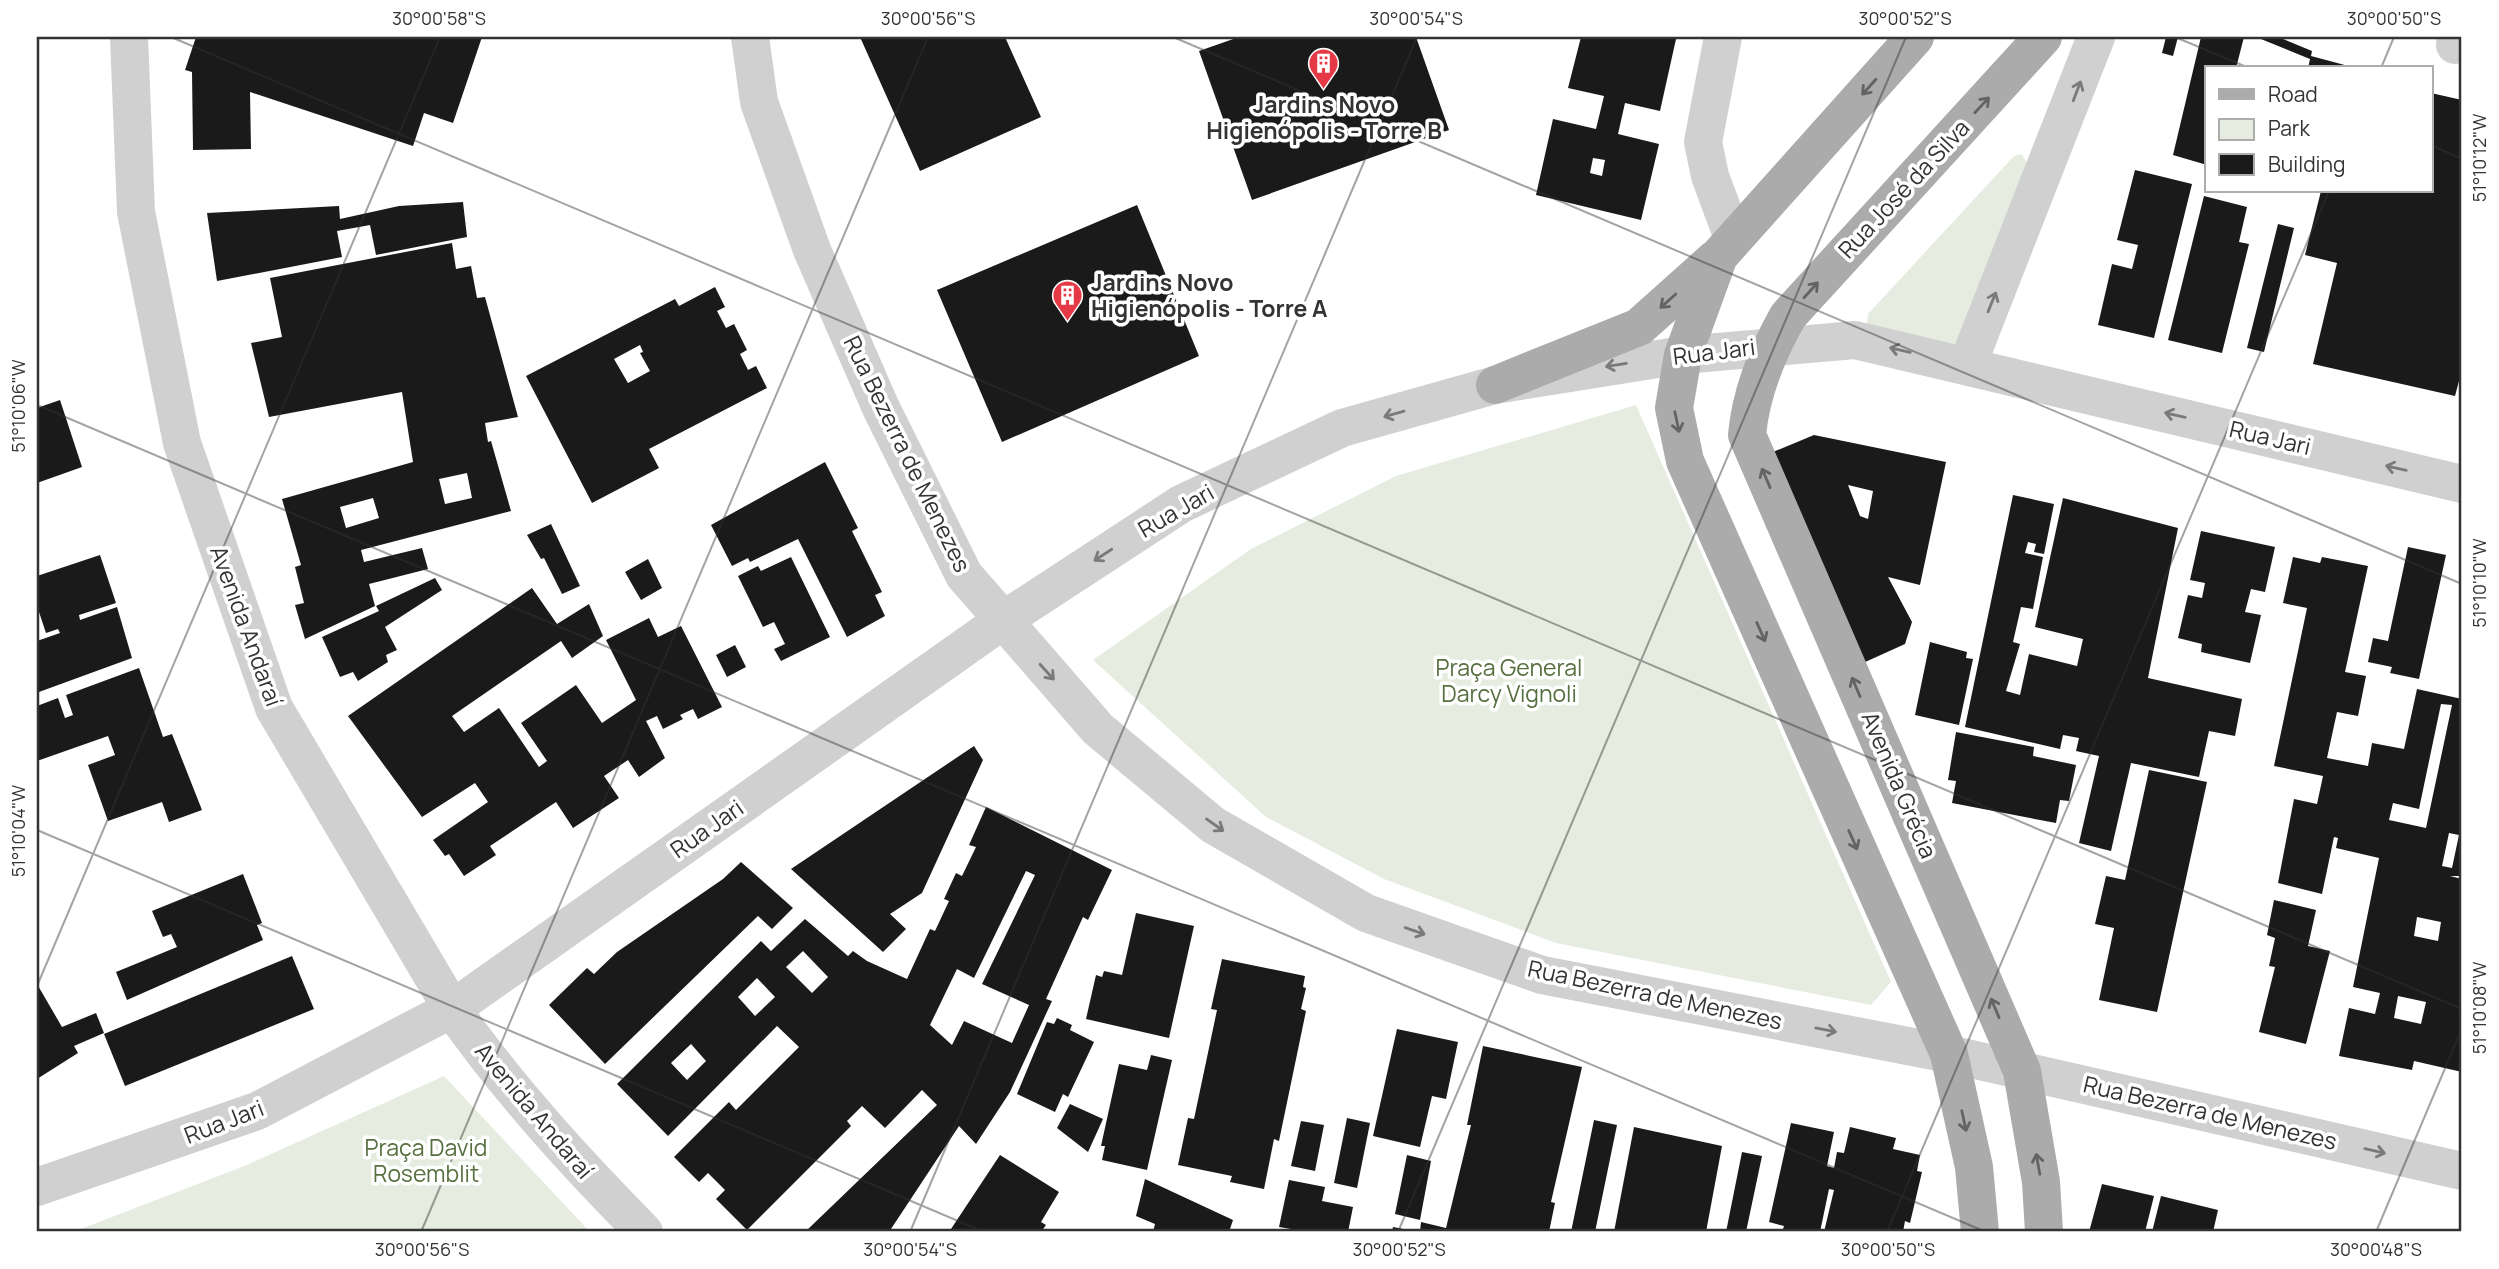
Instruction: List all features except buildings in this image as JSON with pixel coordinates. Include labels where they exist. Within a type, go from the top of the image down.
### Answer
[{"type":"main road","points":[[1495,385],[1639,327],[1726,247],[1915,37]]},
{"type":"main road","name":"Rua José da Silva","points":[[1772,345],[1788,316],[2043,37]]},
{"type":"main road","points":[[1726,247],[1683,355],[1674,408],[1685,461],[1949,1054],[1973,1167],[1980,1232]]},
{"type":"main road","name":"Avenida Grécia","points":[[1772,345],[1750,407],[1747,435],[2022,1071],[2041,1182],[2044,1232]]},
{"type":"street","name":"Avenida Andaraí","points":[[129,37],[136,212],[182,443],[274,708],[452,1009],[566,1154],[643,1232]]},
{"type":"street","name":"Rua Bezerra de Menezes","points":[[750,37],[759,103],[812,250],[881,408],[964,575],[1098,729],[1213,825],[1366,914],[1542,975],[1949,1054],[2462,1171]]},
{"type":"street","points":[[1723,37],[1703,142],[1726,247]]},
{"type":"street","points":[[1967,366],[2096,37]]},
{"type":"street","name":"Rua Jari","points":[[37,1187],[257,1111],[452,1009],[1002,621],[1181,504],[1342,428],[1495,385],[1683,355],[1772,345],[1855,340],[2462,484]]},
{"type":"green space","points":[[2021,154],[2028,164],[1955,346],[1873,330],[1867,323],[1868,314],[2014,156]]},
{"type":"green space","name":"Praça General Darcy Vignoli","points":[[1636,405],[1891,982],[1871,1005],[1556,943],[1384,879],[1266,817],[1093,660],[1251,549],[1396,476]]},
{"type":"green space","name":"Praça David Rosemblit","points":[[444,1076],[590,1232],[73,1232],[247,1165]]},
{"type":"place","name":"Jardins Novo Higienópolis - Torre B","points":[[1324,91]]},
{"type":"place","name":"Jardins Novo Higienópolis - Torre A","points":[[1068,323]]}]
